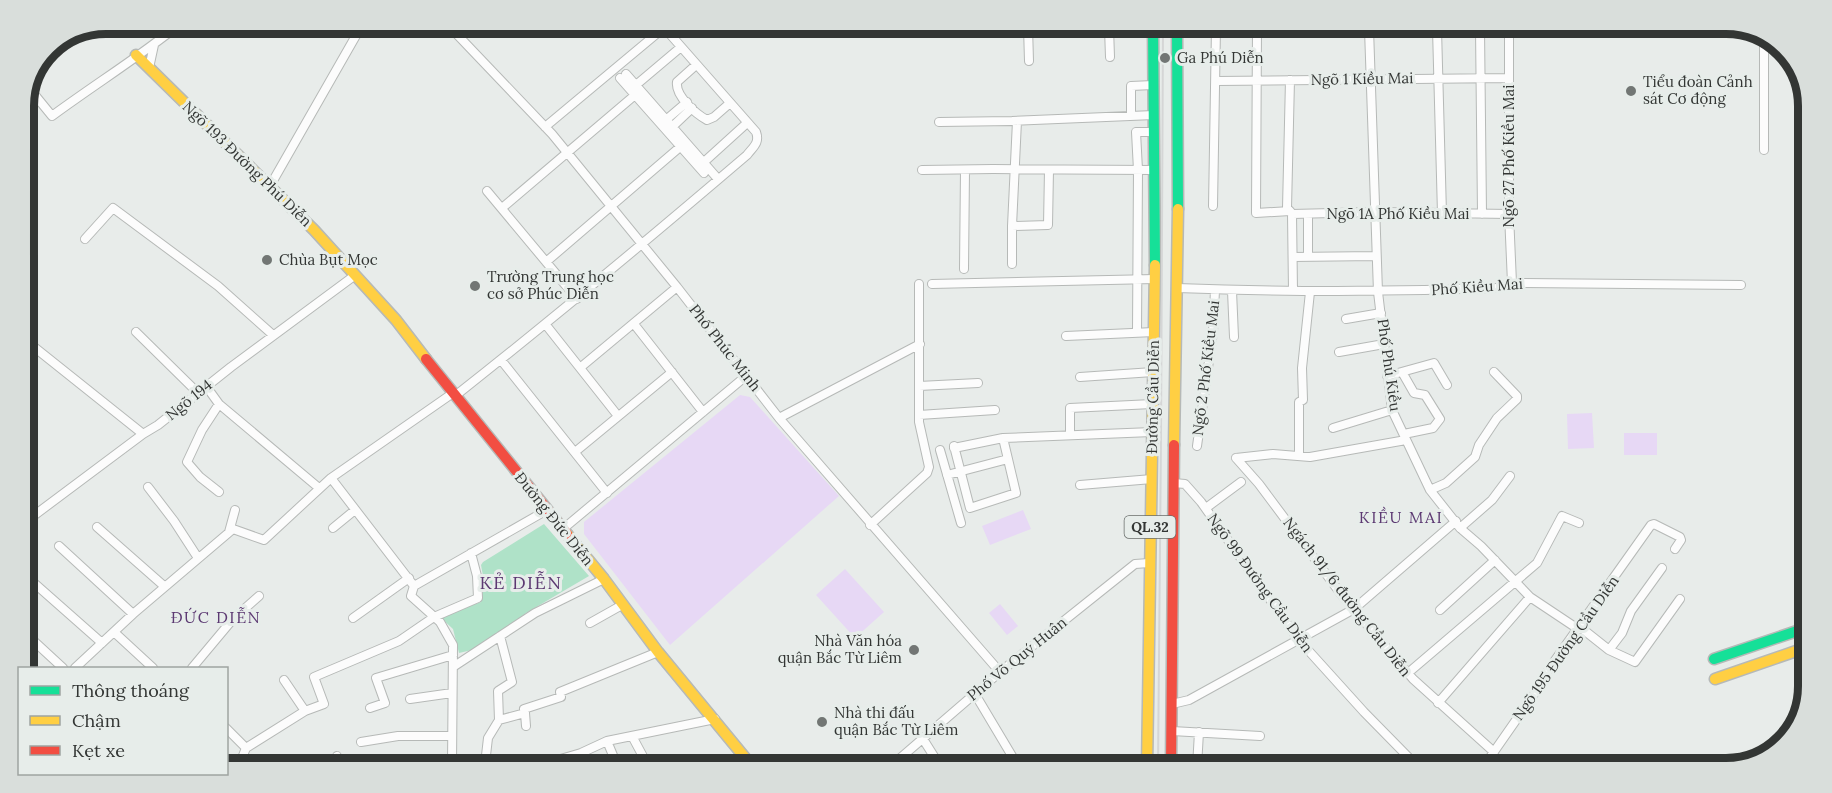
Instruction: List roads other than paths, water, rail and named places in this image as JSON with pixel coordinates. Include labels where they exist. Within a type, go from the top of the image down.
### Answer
[{"type":"main road","name":"Đường Cầu Diễn","points":[[1147,758],[1155,279],[1153,34]]},
{"type":"main road","name":"Đường Cầu Diễn","points":[[1171,758],[1177,288],[1177,34]]},
{"type":"main road","name":"Ngõ 193 Đường Phú Diễn","points":[[136,55],[314,230],[354,276]]},
{"type":"main road","name":"Đường Đức Diễn","points":[[354,276],[396,320],[604,579],[658,652],[746,758]]},
{"type":"main road","points":[[1153,399],[1175,395]]},
{"type":"main road","points":[[1713,659],[1798,631]]},
{"type":"main road","points":[[1715,679],[1798,651]]},
{"type":"street","points":[[36,96],[51,116],[168,34]]},
{"type":"street","points":[[270,186],[357,34]]},
{"type":"street","name":"Phố Phúc Minh","points":[[457,34],[545,127],[677,287],[779,418],[1000,672]]},
{"type":"street","points":[[545,127],[662,34]]},
{"type":"street","points":[[77,667],[132,614],[233,529],[264,540],[331,478],[454,395],[501,360],[642,244],[757,143],[756,132],[670,34]]},
{"type":"street","points":[[1028,34],[1029,61]]},
{"type":"street","points":[[1109,34],[1110,57]]},
{"type":"street","points":[[1214,206],[1216,34]]},
{"type":"street","points":[[1257,34],[1257,81]]},
{"type":"street","name":"Phố Phú Kiều","points":[[1369,34],[1376,256],[1387,376],[1392,410],[1430,490],[1458,525],[1516,580],[1530,597],[1609,650],[1635,663],[1680,598]]},
{"type":"street","points":[[1437,34],[1442,214]]},
{"type":"street","points":[[1480,34],[1482,214]]},
{"type":"street","name":"Ngõ 27 Phố Kiều Mai","points":[[1509,34],[1509,214],[1512,283]]},
{"type":"street","points":[[149,68],[154,45]]},
{"type":"street","points":[[1764,46],[1764,150]]},
{"type":"street","points":[[636,85],[681,47]]},
{"type":"street","points":[[696,65],[677,82],[678,92],[689,105],[707,120],[730,103]]},
{"type":"street","points":[[704,173],[635,95],[623,76],[636,85],[718,179]]},
{"type":"street","name":"Ngõ 1 Kiều Mai","points":[[1216,81],[1509,78]]},
{"type":"street","points":[[1290,80],[1287,208],[1291,213],[1293,291]]},
{"type":"street","name":"Ngõ 1A Phố Kiều Mai","points":[[1257,81],[1254,180],[1256,213],[1509,214]]},
{"type":"street","points":[[1131,116],[1131,86],[1153,85]]},
{"type":"street","points":[[502,208],[635,95]]},
{"type":"street","points":[[667,119],[689,105]]},
{"type":"street","points":[[673,126],[689,105]]},
{"type":"street","points":[[939,122],[1154,115]]},
{"type":"street","points":[[1012,264],[1017,121]]},
{"type":"street","points":[[704,162],[747,123]]},
{"type":"street","points":[[1137,332],[1138,170],[1136,132],[1154,132]]},
{"type":"street","points":[[546,262],[680,147]]},
{"type":"street","points":[[922,170],[1154,170]]},
{"type":"street","points":[[964,170],[964,269]]},
{"type":"street","points":[[1012,226],[1048,225],[1049,170]]},
{"type":"street","points":[[487,191],[577,299]]},
{"type":"street","points":[[85,239],[113,208],[218,286],[273,335]]},
{"type":"street","points":[[1308,214],[1308,257]]},
{"type":"street","points":[[1293,257],[1376,256]]},
{"type":"street","name":"Ngõ 194","points":[[35,514],[167,418],[197,392],[354,276]]},
{"type":"street","points":[[933,284],[1155,279]]},
{"type":"street","name":"Phố Kiều Mai","points":[[1177,288],[1232,291],[1378,292],[1496,288],[1512,283],[1742,285]]},
{"type":"street","points":[[870,525],[927,473],[929,467],[919,415],[920,284]]},
{"type":"street","points":[[581,368],[677,287]]},
{"type":"street","name":"Ngõ 2 Phố Kiều Mai","points":[[1197,446],[1213,332],[1215,290]]},
{"type":"street","points":[[1232,291],[1234,337]]},
{"type":"street","points":[[1310,292],[1302,368],[1303,400],[1299,402],[1298,413],[1299,456],[1310,457],[1405,437],[1433,428],[1440,419],[1425,395],[1414,393],[1402,372]]},
{"type":"street","points":[[1346,319],[1381,313]]},
{"type":"street","points":[[634,324],[703,412]]},
{"type":"street","points":[[546,325],[618,416]]},
{"type":"street","points":[[136,332],[197,392]]},
{"type":"street","points":[[1066,336],[1154,332]]},
{"type":"street","points":[[779,418],[920,344]]},
{"type":"street","points":[[1338,352],[1384,344]]},
{"type":"street","points":[[35,348],[143,434]]},
{"type":"street","points":[[501,360],[607,493]]},
{"type":"street","points":[[1387,376],[1434,363],[1447,385]]},
{"type":"street","points":[[575,452],[672,372]]},
{"type":"street","points":[[1080,377],[1153,372]]},
{"type":"street","points":[[1430,490],[1446,483],[1476,457],[1479,445],[1497,418],[1517,399],[1517,396],[1494,372]]},
{"type":"street","points":[[563,529],[746,376]]},
{"type":"street","points":[[919,386],[978,383]]},
{"type":"street","points":[[206,386],[219,404],[319,488]]},
{"type":"street","points":[[1070,435],[1070,408],[1153,399]]},
{"type":"street","points":[[219,404],[202,430],[188,462],[200,477],[219,492]]},
{"type":"street","points":[[919,415],[994,410]]},
{"type":"street","points":[[1333,428],[1392,410]]},
{"type":"street","points":[[1003,438],[1016,493],[970,508],[954,447],[1003,438],[1152,432]]},
{"type":"street","points":[[940,450],[961,523]]},
{"type":"street","name":"Ngách 91/6 đường Cầu Diễn","points":[[1299,456],[1273,454],[1236,458],[1259,484],[1354,609],[1408,673],[1494,752]]},
{"type":"street","points":[[947,475],[1008,459]]},
{"type":"street","points":[[1172,704],[1189,700],[1354,609],[1492,500],[1510,476]]},
{"type":"street","points":[[331,478],[414,586]]},
{"type":"street","points":[[1080,484],[1152,479]]},
{"type":"street","points":[[1206,508],[1241,482]]},
{"type":"street","name":"Ngõ 99 Đường Cầu Diễn","points":[[1174,483],[1185,484],[1206,508],[1298,639],[1409,758]]},
{"type":"street","points":[[148,487],[174,521],[195,560]]},
{"type":"street","points":[[229,532],[235,510]]},
{"type":"street","points":[[333,528],[355,510]]},
{"type":"street","points":[[452,758],[453,645],[440,622],[411,596],[414,586],[547,510]]},
{"type":"street","points":[[1408,673],[1537,563],[1562,516],[1580,523]]},
{"type":"street","name":"Ngõ 195 Đường Cầu Diễn","points":[[1490,758],[1652,525],[1680,537],[1681,540],[1675,549]]},
{"type":"street","points":[[97,526],[164,586]]},
{"type":"street","points":[[59,546],[132,614]]},
{"type":"street","points":[[242,758],[246,747],[305,711],[324,704],[314,678],[399,641],[434,617],[478,598],[477,576],[471,554]]},
{"type":"street","points":[[1440,610],[1495,560]]},
{"type":"street","name":"Phố Võ Quý Huân","points":[[900,758],[1000,672],[1135,564],[1149,563]]},
{"type":"street","points":[[1609,650],[1622,633],[1631,611],[1662,568]]},
{"type":"street","points":[[353,618],[409,578]]},
{"type":"street","points":[[453,667],[535,613],[604,579]]},
{"type":"street","points":[[35,584],[102,643]]},
{"type":"street","points":[[194,667],[238,614],[259,596]]},
{"type":"street","points":[[1438,703],[1530,597]]},
{"type":"street","points":[[590,623],[622,605]]},
{"type":"street","points":[[114,632],[151,667]]},
{"type":"street","points":[[486,758],[488,738],[499,720],[498,691],[512,682],[500,636]]},
{"type":"street","points":[[35,642],[61,667]]},
{"type":"street","points":[[526,726],[524,708],[561,697],[560,692],[658,652]]},
{"type":"street","points":[[370,708],[385,704],[376,678],[453,655]]},
{"type":"street","points":[[284,680],[305,711]]},
{"type":"street","points":[[410,699],[452,693]]},
{"type":"street","points":[[975,694],[1013,758]]},
{"type":"street","points":[[499,720],[525,713]]},
{"type":"street","points":[[563,758],[581,753],[607,741],[715,719]]},
{"type":"street","points":[[228,730],[246,747]]},
{"type":"street","points":[[1172,731],[1260,736]]},
{"type":"street","points":[[1198,758],[1199,732]]},
{"type":"street","points":[[361,742],[398,736],[452,736]]},
{"type":"street","points":[[632,736],[644,758]]},
{"type":"street","points":[[923,739],[935,758]]},
{"type":"street","points":[[607,741],[614,758]]},
{"type":"railway","points":[[1158,758],[1163,34]]},
{"type":"place","name":"Ga Phú Diễn","points":[[1165,58]]},
{"type":"place","name":"Tiểu đoàn Cảnh sát Cơ động","points":[[1631,91]]},
{"type":"place","name":"Chùa Bụt Mọc","points":[[267,260]]},
{"type":"place","name":"Trường Trung học cơ sở Phúc Diễn","points":[[475,286]]},
{"type":"place","name":"Nhà Văn hóa quận Bắc Từ Liêm","points":[[914,650]]},
{"type":"place","name":"Nhà thi đấu quận Bắc Từ Liêm","points":[[822,722]]},
{"type":"district","name":"KIỀU MAI","points":[[1401,517]]},
{"type":"district","name":"KẺ DIỄN","points":[[521,583]]},
{"type":"district","name":"ĐỨC DIỄN","points":[[216,617]]}]
